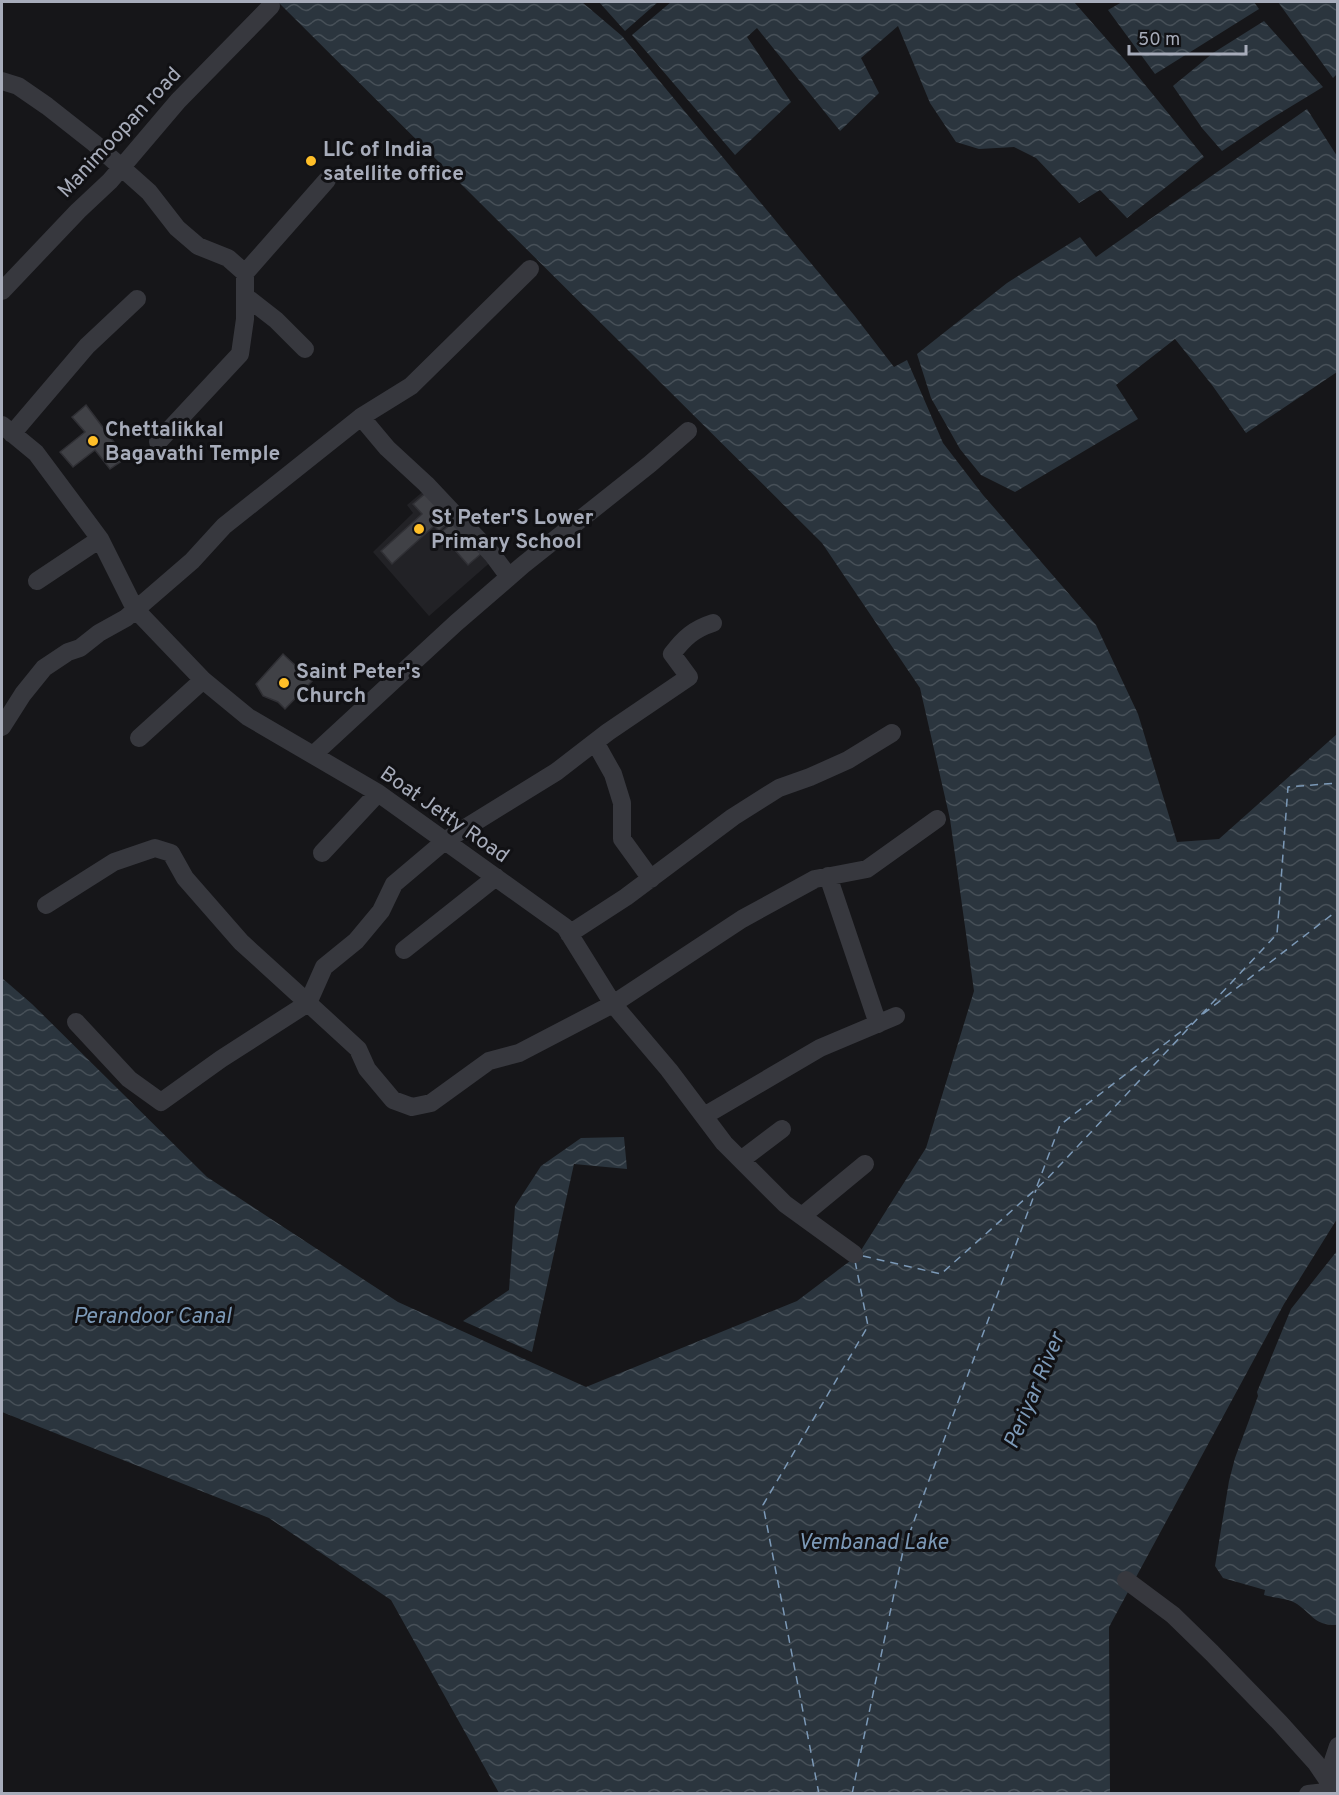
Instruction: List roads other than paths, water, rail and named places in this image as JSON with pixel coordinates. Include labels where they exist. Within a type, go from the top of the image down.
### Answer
[{"type":"street","name":"Manimoopan road","points":[[2,291],[30,259],[122,168],[178,101],[271,6]]},
{"type":"street","points":[[2,81],[18,86],[94,142],[149,192],[177,228],[198,246],[228,258],[245,273]]},
{"type":"street","points":[[158,442],[240,354],[245,273],[327,180]]},
{"type":"street","points":[[2,727],[23,694],[44,668],[126,618],[192,561],[224,526],[361,417],[411,386],[530,269]]},
{"type":"street","points":[[245,296],[276,320],[304,349]]},
{"type":"street","points":[[7,429],[87,346],[137,299]]},
{"type":"street","points":[[361,417],[387,448],[426,484],[492,554],[509,577]]},
{"type":"street","name":"Boat Jetty Road","points":[[7,429],[36,453],[100,539],[135,609],[203,680],[248,717],[378,793],[565,927],[613,1004],[724,1143],[785,1204],[854,1254]]},
{"type":"street","points":[[313,755],[509,577],[688,431]]},
{"type":"street","points":[[37,581],[100,539]]},
{"type":"street","points":[[76,1022],[129,1079],[161,1102],[221,1059],[308,1003],[324,967],[356,941],[369,926],[381,910],[394,884],[446,840],[556,772],[689,677],[672,654],[681,641],[696,628],[713,623]]},
{"type":"street","points":[[139,738],[203,680]]},
{"type":"street","points":[[569,934],[651,879],[733,817],[779,788],[848,760],[892,733]]},
{"type":"street","points":[[595,742],[613,774],[622,803],[622,839],[651,879]]},
{"type":"street","points":[[322,853],[378,793]]},
{"type":"street","points":[[46,905],[114,862],[155,848],[171,853],[185,878],[241,942],[358,1048],[367,1069],[393,1100],[412,1107],[431,1103],[489,1061],[519,1053],[613,1004],[742,919],[815,879],[867,869],[937,819]]},
{"type":"street","points":[[828,876],[878,1024]]},
{"type":"street","points":[[404,950],[496,877]]},
{"type":"street","points":[[704,1116],[820,1048],[896,1016]]},
{"type":"street","points":[[741,1160],[782,1130]]},
{"type":"street","points":[[802,1216],[866,1164]]},
{"type":"street","points":[[1126,1580],[1173,1615],[1212,1653],[1316,1763],[1334,1790]]},
{"type":"street","points":[[1334,1790],[1333,1761],[1338,1746]]},
{"type":"street","points":[[1308,1794],[1334,1790]]},
{"type":"water","name":"Vembanad Lake","points":[[278,2],[582,2],[622,36],[854,315],[894,367],[907,360],[943,443],[983,495],[1096,625],[1138,714],[1177,842],[1219,839],[1337,734],[1337,1219],[1284,1304],[1109,1627],[1110,1793],[499,1793],[391,1600],[269,1518],[2,1412],[2,978],[32,1004],[207,1177],[398,1302],[586,1387],[797,1301],[858,1255],[926,1148],[974,991],[950,819],[920,688],[822,543]]},
{"type":"water","points":[[599,2],[658,2],[625,31]]},
{"type":"water","points":[[671,2],[1074,2],[1204,157],[1127,218],[1100,190],[1079,203],[1036,158],[1014,147],[979,149],[956,142],[930,103],[898,26],[861,58],[879,93],[840,131],[757,28],[747,37],[791,102],[735,155],[632,35]]},
{"type":"water","points":[[1122,2],[1254,2],[1259,9],[1155,74],[1108,10]]},
{"type":"water","points":[[1278,2],[1337,2],[1337,74],[1333,78]]},
{"type":"water","points":[[1264,21],[1323,87],[1222,151],[1202,128],[1173,86],[1213,53]]},
{"type":"water","points":[[1307,109],[1337,156],[1337,372],[1246,433],[1175,339],[1116,385],[1138,419],[1015,492],[981,475],[960,449],[931,398],[917,354],[1007,283],[1080,237],[1096,257]]},
{"type":"water","points":[[624,1137],[627,1169],[574,1164],[532,1352],[463,1321],[509,1290],[515,1206],[541,1166],[581,1138]]},
{"type":"water","points":[[1337,1251],[1338,1625],[1330,1625],[1319,1622],[1294,1602],[1264,1595],[1265,1590],[1223,1578],[1215,1566],[1229,1481],[1258,1396],[1257,1392],[1291,1309]]},
{"type":"place","name":"LIC of India satellite office","points":[[311,161]]},
{"type":"place","name":"Chettalikkal Bagavathi Temple","points":[[93,441]]},
{"type":"place","name":"St Peter'S Lower Primary School","points":[[419,529]]},
{"type":"place","name":"Saint Peter's Church","points":[[284,683]]},
{"type":"water label","name":"Perandoor Canal","points":[[152,1315]]},
{"type":"water label","name":"Periyar River","points":[[1033,1390]]}]
